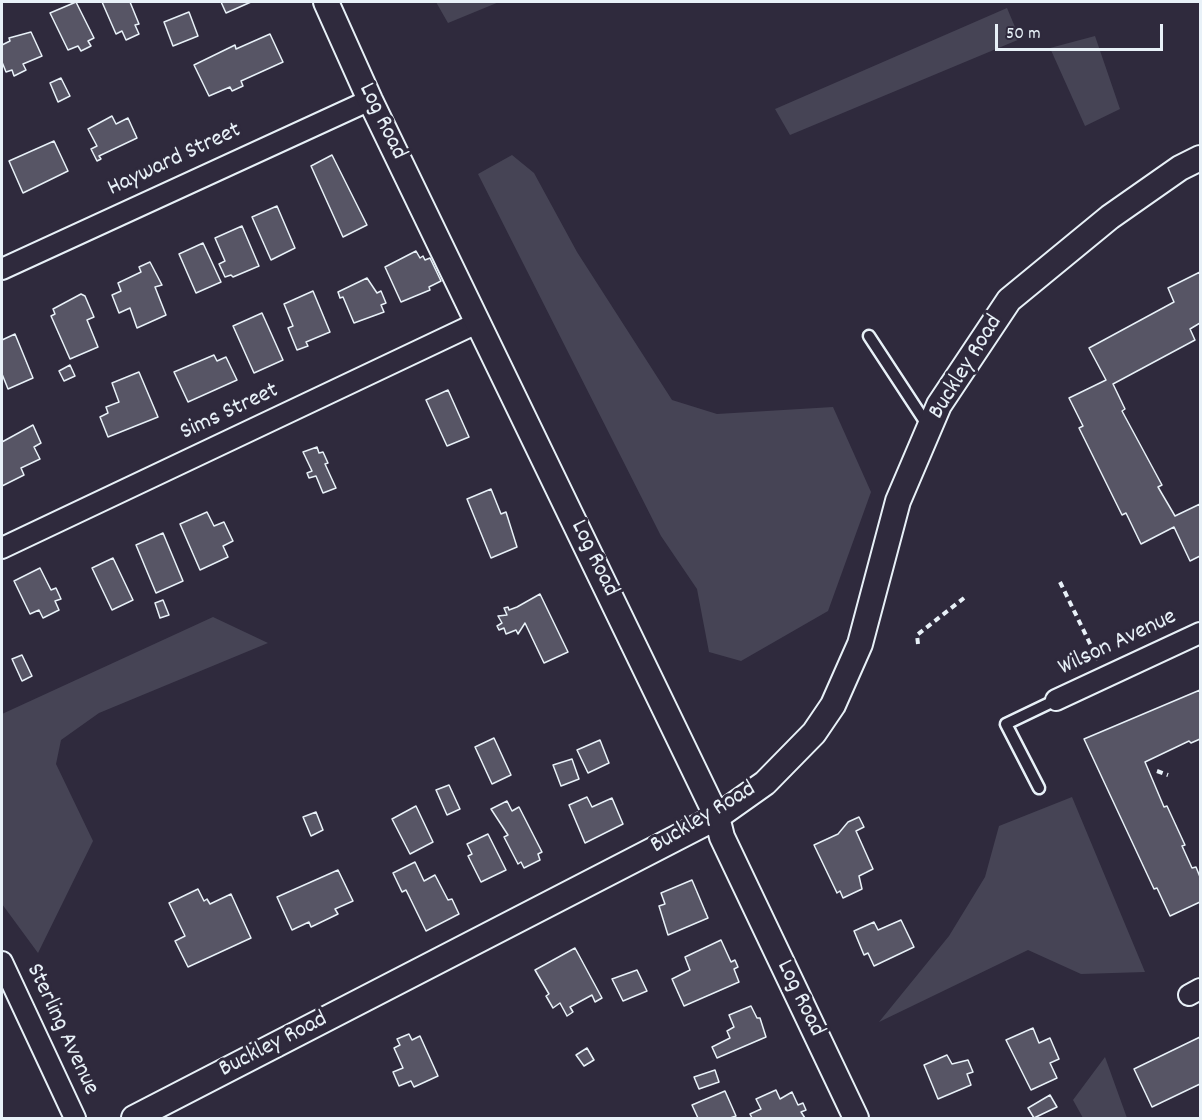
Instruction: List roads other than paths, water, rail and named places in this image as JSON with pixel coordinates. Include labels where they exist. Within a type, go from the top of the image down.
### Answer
[{"type":"street","name":"Log Road","points":[[326,2],[370,100],[717,817],[722,837],[856,1119]]},
{"type":"street","name":"Hayward Street","points":[[2,269],[370,100]]},
{"type":"street","name":"Buckley Road","points":[[135,1119],[717,817],[765,783],[814,733],[833,705],[860,644],[898,501],[929,428],[939,405],[1009,300],[1110,217],[1180,168],[1200,158]]},
{"type":"street","name":"Sims Street","points":[[2,548],[479,322]]},
{"type":"street","name":"Wilson Avenue","points":[[1056,700],[1200,633]]},
{"type":"street","name":"Sterling Avenue","points":[[2,962],[75,1119]]},
{"type":"lane","points":[[869,336],[929,428]]},
{"type":"lane","points":[[1039,788],[1006,724],[1056,700]]}]
